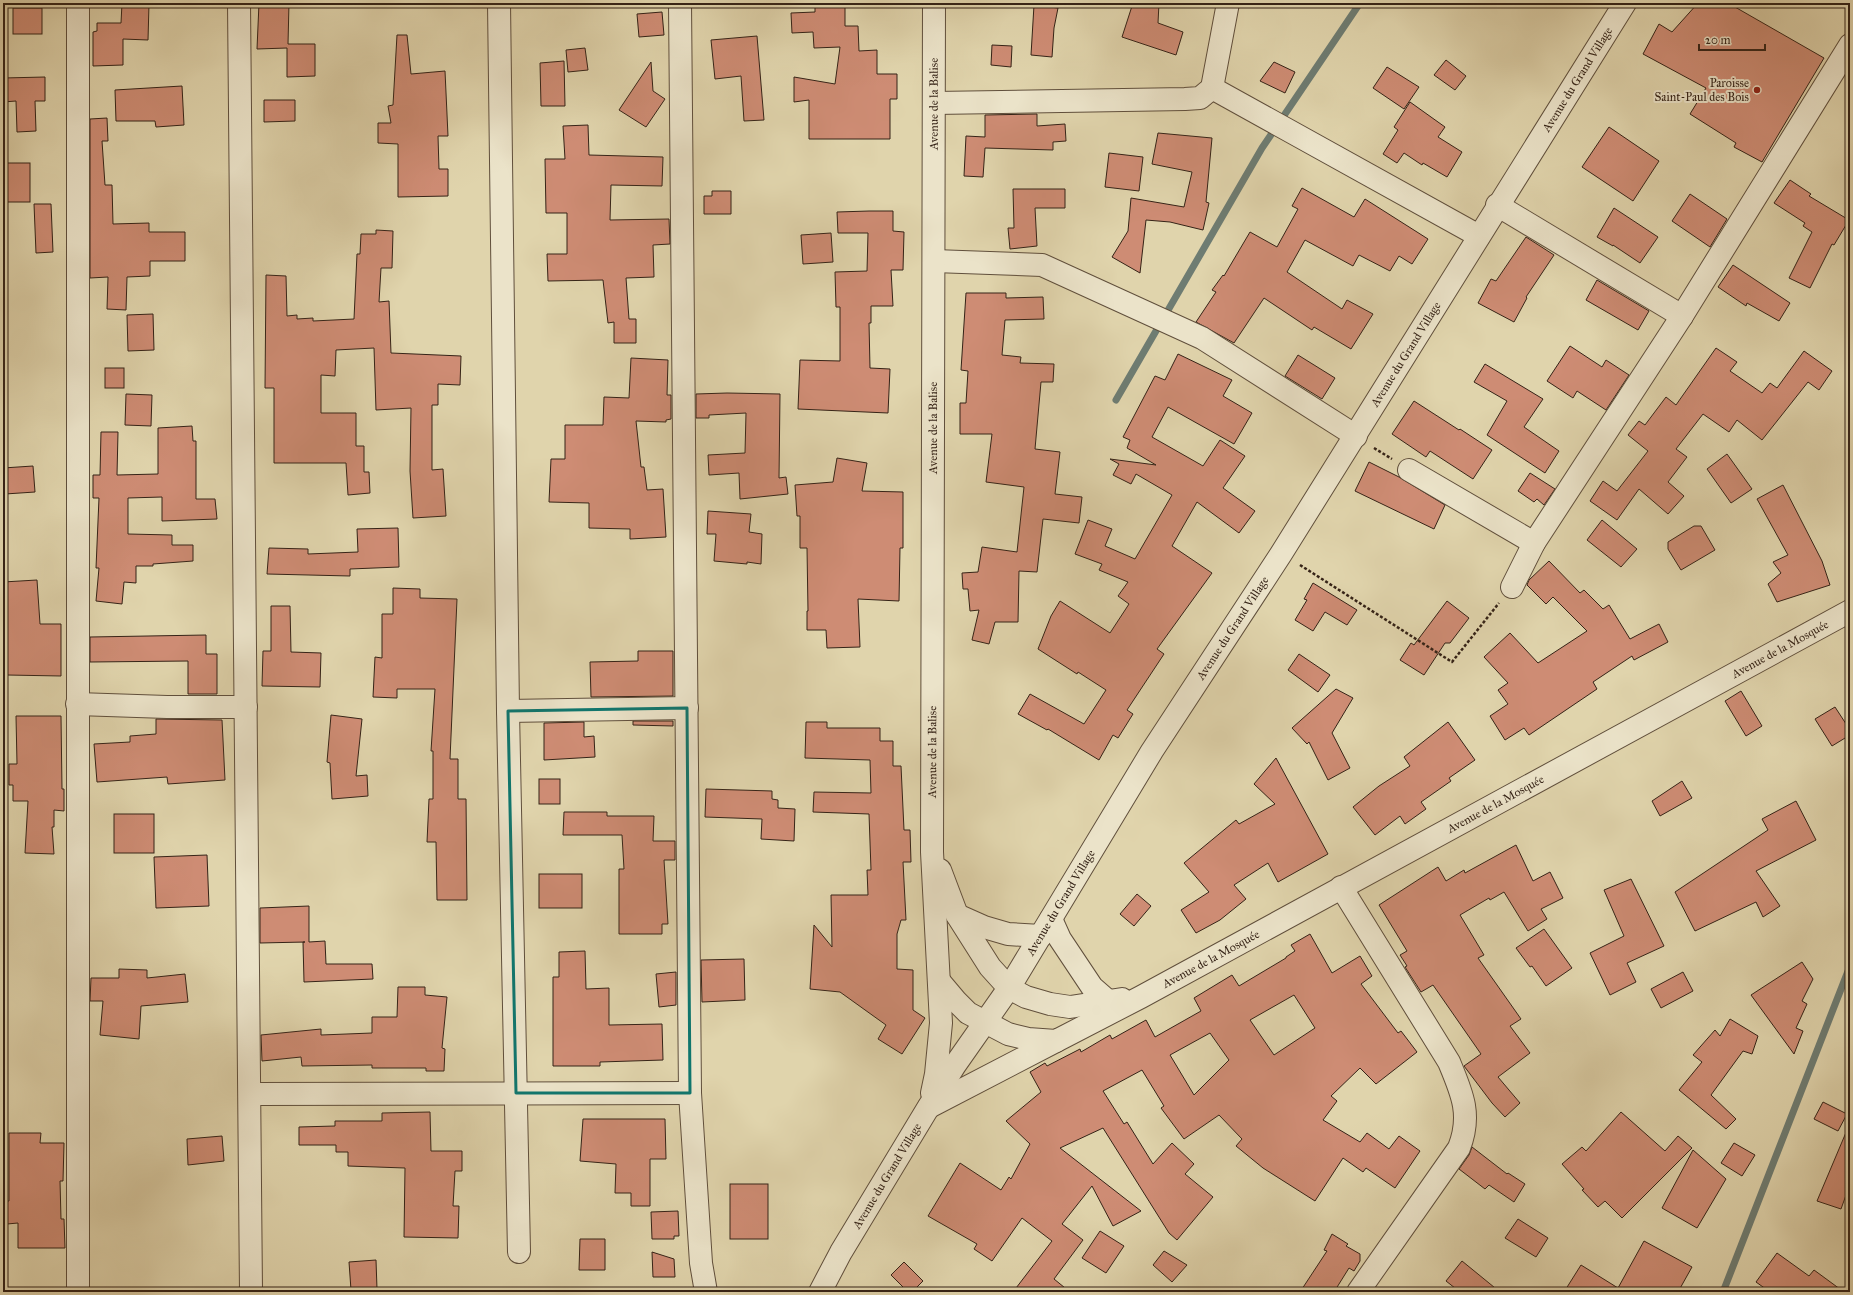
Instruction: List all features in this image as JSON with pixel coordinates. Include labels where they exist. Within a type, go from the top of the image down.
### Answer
[{"type":"street","points":[[78,3],[78,1292]]},
{"type":"street","points":[[238,3],[251,1292]]},
{"type":"street","points":[[499,3],[508,711],[520,1252]]},
{"type":"street","points":[[680,3],[690,1093],[700,1263],[706,1292]]},
{"type":"street","name":"Avenue de la Balise","points":[[928,1108],[939,1056],[941,1023],[932,852],[934,3]]},
{"type":"street","points":[[934,103],[1200,98],[1212,88],[1228,3]]},
{"type":"street","name":"Avenue du Grand Village","points":[[820,1292],[841,1252],[928,1108],[1009,988],[1152,751],[1282,554],[1497,206],[1625,3]]},
{"type":"street","points":[[1512,587],[1534,543],[1682,316],[1850,45]]},
{"type":"street","points":[[1212,88],[1479,236]]},
{"type":"street","points":[[1497,206],[1682,316]]},
{"type":"street","points":[[934,261],[1042,265],[1202,338],[1356,436]]},
{"type":"street","points":[[1409,470],[1534,543]]},
{"type":"street","name":"Avenue de la Mosquée","points":[[928,1108],[1141,997],[1341,887],[1850,612]]},
{"type":"street","points":[[77,704],[167,707],[246,706]]},
{"type":"street","points":[[508,711],[687,708]]},
{"type":"street","points":[[932,852],[957,915],[990,967],[1009,988],[1026,997],[1070,1007],[1141,997]]},
{"type":"street","points":[[1341,887],[1449,1062],[1462,1092],[1465,1114],[1465,1133],[1459,1148],[1358,1292]]},
{"type":"street","points":[[957,915],[984,927],[1008,934],[1046,927],[1060,939],[1092,987],[1108,1001]]},
{"type":"street","points":[[940,982],[968,1013],[986,1023],[1008,1034],[1028,1039],[1056,1041]]},
{"type":"street","points":[[250,1094],[690,1093]]},
{"type":"path","points":[[1356,436],[1409,470]]},
{"type":"path","points":[[1282,554],[1452,662],[1512,587]]},
{"type":"highlighted area","points":[[687,708],[690,1093],[516,1093],[508,711]]},
{"type":"building","points":[[122,3],[149,4],[148,40],[123,39],[123,65],[93,66],[93,32],[97,31],[97,23],[121,23]]},
{"type":"building","points":[[259,3],[289,3],[288,44],[315,44],[315,76],[287,77],[287,48],[257,49]]},
{"type":"building","points":[[815,3],[845,3],[845,26],[858,26],[859,51],[877,50],[877,74],[897,74],[897,99],[890,99],[890,139],[809,139],[809,100],[794,102],[794,77],[835,84],[840,47],[814,48],[813,32],[792,33],[791,13],[815,12]]},
{"type":"building","points":[[1133,3],[1159,3],[1158,23],[1183,32],[1176,55],[1122,37]]},
{"type":"building","name":"Paroisse Saint-Paul des Bois","points":[[1698,3],[1728,3],[1824,58],[1762,162],[1734,147],[1736,143],[1690,114],[1706,88],[1643,54],[1659,24],[1672,32]]},
{"type":"building","points":[[1034,5],[1058,8],[1054,28],[1052,57],[1031,55]]},
{"type":"building","points":[[13,8],[42,8],[42,34],[13,34]]},
{"type":"building","points":[[662,12],[664,35],[639,37],[637,14]]},
{"type":"building","points":[[397,35],[407,35],[411,74],[445,71],[448,136],[438,136],[439,169],[448,169],[448,196],[398,197],[398,144],[378,143],[378,123],[391,123],[388,106],[393,105]]},
{"type":"building","points":[[757,36],[764,120],[744,121],[741,76],[715,79],[711,40]]},
{"type":"building","points":[[992,45],[1012,46],[1011,67],[991,65]]},
{"type":"building","points":[[585,48],[588,70],[568,72],[566,50]]},
{"type":"building","points":[[1446,60],[1466,76],[1455,90],[1434,75]]},
{"type":"building","points":[[564,61],[565,106],[541,106],[540,63]]},
{"type":"building","points":[[651,62],[653,91],[665,99],[646,127],[619,110]]},
{"type":"building","points":[[1274,62],[1295,72],[1285,93],[1260,81]]},
{"type":"building","points":[[1387,67],[1419,87],[1404,109],[1373,88]]},
{"type":"building","points":[[45,77],[45,101],[35,101],[36,131],[17,132],[16,101],[3,102],[3,78]]},
{"type":"building","points":[[182,86],[184,125],[156,127],[155,121],[116,121],[115,90]]},
{"type":"building","points":[[264,100],[295,100],[295,121],[264,122]]},
{"type":"building","points":[[1410,102],[1445,127],[1438,137],[1462,152],[1447,177],[1423,163],[1422,165],[1404,153],[1397,163],[1383,154],[1398,130],[1394,127]]},
{"type":"building","points":[[1037,114],[1037,126],[1065,124],[1066,141],[1053,142],[1053,150],[985,148],[983,177],[964,176],[966,136],[985,137],[985,115]]},
{"type":"building","points":[[107,118],[108,141],[102,141],[105,185],[112,185],[113,224],[149,223],[149,232],[185,232],[185,261],[150,261],[150,276],[127,277],[126,310],[107,309],[108,277],[90,278],[90,119]]},
{"type":"building","points":[[588,125],[589,155],[663,157],[662,186],[611,185],[610,220],[669,219],[670,244],[653,245],[654,277],[626,278],[629,319],[636,319],[636,343],[614,343],[614,322],[608,323],[603,280],[548,281],[547,254],[567,254],[567,213],[546,213],[545,159],[565,159],[563,126]]},
{"type":"building","points":[[1609,127],[1659,161],[1633,201],[1582,167]]},
{"type":"building","points":[[1158,133],[1212,138],[1206,202],[1209,203],[1203,230],[1170,222],[1146,220],[1140,273],[1112,257],[1128,231],[1131,198],[1184,207],[1192,172],[1152,164]]},
{"type":"building","points":[[1109,153],[1143,157],[1139,191],[1105,187]]},
{"type":"building","points":[[3,163],[30,163],[30,202],[3,202]]},
{"type":"building","points":[[1790,180],[1811,194],[1809,196],[1849,220],[1834,245],[1832,244],[1810,288],[1789,278],[1812,232],[1803,226],[1805,223],[1774,203]]},
{"type":"building","points":[[1302,188],[1354,217],[1365,199],[1428,239],[1412,264],[1399,256],[1390,271],[1359,255],[1353,266],[1305,240],[1287,272],[1342,309],[1347,300],[1373,314],[1351,349],[1314,327],[1312,330],[1264,298],[1234,343],[1196,322],[1216,292],[1212,290],[1223,275],[1224,276],[1250,232],[1277,247],[1298,209],[1292,206]]},
{"type":"building","points":[[1013,189],[1065,189],[1065,208],[1035,208],[1037,246],[1010,249],[1008,228],[1014,228]]},
{"type":"building","points":[[712,191],[731,191],[731,214],[704,214],[704,196],[712,196]]},
{"type":"building","points":[[1690,194],[1727,219],[1710,247],[1672,221]]},
{"type":"building","points":[[34,204],[51,204],[53,252],[36,253]]},
{"type":"building","points":[[1614,208],[1658,237],[1640,263],[1613,245],[1597,237]]},
{"type":"building","points":[[893,211],[893,231],[904,232],[903,270],[891,270],[893,306],[871,306],[871,323],[869,323],[870,368],[890,369],[888,413],[798,409],[800,360],[840,361],[840,307],[836,307],[835,272],[867,271],[868,233],[838,233],[837,212]]},
{"type":"building","points":[[376,230],[393,231],[392,268],[381,268],[379,302],[389,301],[391,353],[461,356],[460,385],[438,384],[438,405],[432,405],[432,470],[443,469],[446,516],[413,518],[410,471],[411,408],[376,410],[374,348],[336,350],[335,376],[321,375],[321,413],[356,413],[356,446],[364,446],[364,472],[369,472],[370,493],[348,495],[346,463],[274,463],[274,388],[265,388],[266,275],[286,276],[287,316],[297,315],[297,319],[313,318],[313,321],[354,319],[357,254],[360,254],[361,234],[376,234]]},
{"type":"building","points":[[831,233],[833,262],[803,264],[801,235]]},
{"type":"building","points":[[1526,237],[1554,255],[1526,297],[1527,298],[1514,322],[1478,303],[1491,279],[1496,281]]},
{"type":"building","points":[[1733,265],[1790,303],[1779,321],[1747,303],[1746,306],[1718,287]]},
{"type":"building","points":[[1597,280],[1649,311],[1638,330],[1586,300]]},
{"type":"building","points":[[966,293],[1006,293],[1006,298],[1043,297],[1044,319],[1005,320],[1002,355],[1021,357],[1020,363],[1054,364],[1053,382],[1041,382],[1035,449],[1060,452],[1055,494],[1082,497],[1079,523],[1043,519],[1037,572],[1019,571],[1018,622],[995,622],[989,644],[972,640],[979,610],[970,611],[968,589],[963,589],[962,573],[978,572],[982,547],[1017,552],[1024,487],[986,482],[992,434],[960,434],[960,403],[966,403],[968,371],[961,370]]},
{"type":"building","points":[[153,314],[154,350],[128,351],[127,315]]},
{"type":"building","points":[[1570,346],[1602,367],[1606,360],[1629,375],[1606,410],[1577,391],[1573,398],[1547,381]]},
{"type":"building","points":[[1716,348],[1737,362],[1730,371],[1762,393],[1770,383],[1777,388],[1804,351],[1832,371],[1819,390],[1808,382],[1762,440],[1737,420],[1729,432],[1703,414],[1676,449],[1687,457],[1668,482],[1684,496],[1668,514],[1639,489],[1617,520],[1590,501],[1603,481],[1617,491],[1648,451],[1628,435],[1639,421],[1645,425],[1666,397],[1676,405]]},
{"type":"building","points":[[1178,354],[1232,380],[1223,396],[1252,413],[1234,444],[1168,407],[1152,437],[1203,466],[1220,440],[1245,456],[1223,488],[1255,511],[1239,533],[1197,502],[1172,546],[1212,573],[1157,649],[1164,654],[1127,710],[1133,714],[1118,738],[1113,735],[1099,760],[1048,729],[1047,730],[1018,714],[1030,694],[1084,724],[1106,690],[1078,672],[1077,674],[1038,649],[1051,616],[1060,601],[1110,633],[1129,604],[1118,596],[1128,582],[1099,570],[1102,564],[1075,554],[1088,520],[1112,529],[1105,546],[1135,559],[1172,495],[1136,474],[1131,484],[1113,475],[1119,464],[1110,459],[1156,465],[1127,448],[1130,440],[1123,437],[1155,376],[1165,380]]},
{"type":"building","points":[[1298,355],[1335,378],[1322,399],[1285,376]]},
{"type":"building","points":[[631,358],[668,360],[667,395],[671,395],[671,419],[666,420],[666,422],[636,421],[641,467],[644,467],[647,490],[663,489],[666,537],[630,539],[630,529],[589,528],[589,503],[549,502],[551,459],[565,459],[565,425],[603,425],[604,397],[629,398]]},
{"type":"building","points":[[1485,364],[1543,399],[1524,427],[1559,451],[1545,473],[1487,435],[1507,401],[1474,382]]},
{"type":"building","points":[[105,368],[124,368],[124,388],[105,388]]},
{"type":"building","points":[[126,394],[152,395],[151,426],[125,425]]},
{"type":"building","points":[[696,394],[780,394],[779,478],[786,477],[788,494],[740,499],[739,473],[709,475],[708,455],[745,453],[746,413],[709,415],[709,418],[696,418]]},
{"type":"building","points":[[1414,401],[1492,450],[1473,479],[1430,451],[1426,457],[1392,434]]},
{"type":"building","points":[[192,426],[193,441],[196,441],[196,499],[215,499],[217,519],[162,521],[162,497],[128,498],[128,534],[172,535],[172,545],[193,545],[193,561],[153,564],[153,566],[136,566],[136,583],[124,582],[122,604],[96,601],[99,568],[96,568],[99,498],[93,498],[93,475],[100,475],[101,432],[118,432],[117,475],[158,474],[158,428]]},
{"type":"building","points":[[1727,454],[1752,489],[1731,503],[1707,469]]},
{"type":"building","points":[[837,458],[867,463],[862,491],[903,492],[903,548],[900,548],[899,601],[858,599],[860,647],[827,648],[826,630],[807,630],[807,548],[800,548],[800,516],[797,516],[795,485],[833,482]]},
{"type":"building","points":[[1369,462],[1399,477],[1445,505],[1434,529],[1355,491]]},
{"type":"building","points":[[33,466],[35,492],[5,494],[3,468]]},
{"type":"building","points":[[1530,473],[1555,489],[1544,505],[1537,499],[1534,502],[1518,491]]},
{"type":"building","points":[[1783,485],[1822,561],[1830,585],[1777,602],[1768,584],[1781,573],[1773,562],[1788,555],[1757,499]]},
{"type":"building","points":[[708,511],[751,514],[749,532],[762,534],[761,564],[714,561],[716,534],[707,534]]},
{"type":"building","points":[[1602,520],[1637,549],[1621,567],[1587,540]]},
{"type":"building","points":[[1694,526],[1701,526],[1715,550],[1681,570],[1668,549],[1668,542]]},
{"type":"building","points":[[398,528],[399,567],[350,569],[350,576],[267,574],[269,548],[308,549],[308,554],[358,552],[357,529]]},
{"type":"building","points":[[1549,561],[1580,593],[1584,590],[1603,609],[1609,605],[1630,639],[1659,624],[1668,642],[1634,660],[1632,656],[1593,682],[1597,689],[1529,735],[1524,728],[1505,740],[1490,716],[1508,704],[1498,690],[1508,683],[1484,657],[1510,633],[1538,663],[1587,631],[1553,597],[1546,604],[1527,585],[1529,580]]},
{"type":"building","points":[[37,580],[40,624],[61,624],[61,676],[7,675],[7,648],[3,648],[3,582]]},
{"type":"building","points":[[1313,583],[1357,610],[1347,625],[1325,612],[1313,631],[1295,620],[1307,600],[1304,599]]},
{"type":"building","points":[[393,588],[420,589],[420,598],[457,599],[450,759],[458,759],[458,799],[466,799],[467,900],[437,900],[436,842],[427,842],[429,799],[433,799],[433,751],[431,751],[435,689],[397,689],[397,698],[373,697],[375,657],[382,658],[382,614],[393,614]]},
{"type":"building","points":[[1447,601],[1469,618],[1450,643],[1445,643],[1424,675],[1400,660],[1411,643],[1414,645]]},
{"type":"building","points":[[271,606],[290,606],[291,652],[321,653],[320,687],[262,686],[263,651],[271,651]]},
{"type":"building","points":[[206,635],[206,654],[217,654],[217,694],[188,694],[188,661],[90,662],[90,637]]},
{"type":"building","points":[[638,651],[673,651],[673,696],[591,697],[590,662],[638,661]]},
{"type":"building","points":[[1299,654],[1330,675],[1318,692],[1288,670]]},
{"type":"building","points":[[1336,689],[1353,698],[1332,733],[1350,768],[1328,780],[1309,742],[1307,744],[1292,728]]},
{"type":"building","points":[[1741,691],[1762,726],[1746,736],[1725,701]]},
{"type":"building","points":[[1835,707],[1850,730],[1850,735],[1832,746],[1815,719]]},
{"type":"building","points":[[331,715],[362,719],[356,776],[367,775],[368,796],[332,799],[330,763],[327,762]]},
{"type":"building","points":[[16,716],[61,716],[62,789],[64,789],[64,811],[54,810],[54,827],[52,827],[54,854],[25,853],[28,801],[13,801],[13,785],[9,785],[9,764],[17,764]]},
{"type":"building","points":[[156,719],[222,720],[225,780],[168,784],[167,777],[97,782],[94,744],[130,742],[130,736],[156,734]]},
{"type":"building","points":[[633,721],[673,721],[673,726],[633,725]]},
{"type":"building","points":[[584,722],[584,737],[594,736],[595,757],[544,760],[544,723]]},
{"type":"building","points":[[806,722],[827,722],[827,728],[880,728],[880,741],[893,741],[893,766],[901,766],[904,830],[910,830],[911,862],[903,862],[906,920],[901,920],[897,934],[897,969],[913,970],[913,1010],[925,1018],[902,1054],[878,1039],[886,1025],[840,992],[810,989],[814,925],[832,947],[831,895],[868,895],[867,870],[871,870],[869,814],[813,812],[814,792],[871,793],[870,760],[805,758]]},
{"type":"building","points":[[1448,722],[1475,760],[1449,778],[1451,781],[1421,802],[1426,809],[1405,824],[1400,816],[1375,835],[1353,807],[1379,786],[1410,766],[1404,757]]},
{"type":"building","points":[[1276,758],[1328,854],[1278,882],[1268,863],[1234,885],[1246,899],[1220,920],[1196,933],[1181,910],[1209,892],[1184,863],[1236,820],[1239,824],[1275,804],[1254,784]]},
{"type":"building","points":[[539,779],[560,779],[560,804],[539,804]]},
{"type":"building","points":[[1682,781],[1692,798],[1660,816],[1652,801]]},
{"type":"building","points":[[706,789],[772,791],[772,799],[778,800],[778,808],[795,809],[794,841],[761,839],[762,819],[705,817]]},
{"type":"building","points":[[1796,801],[1816,840],[1756,871],[1780,906],[1763,917],[1756,902],[1695,931],[1675,892],[1768,830],[1762,819]]},
{"type":"building","points":[[564,812],[607,812],[607,816],[654,816],[653,841],[675,841],[675,860],[664,860],[668,924],[662,924],[662,934],[619,934],[619,869],[624,869],[622,835],[563,835]]},
{"type":"building","points":[[114,814],[154,814],[154,853],[114,853]]},
{"type":"building","points":[[1516,845],[1533,881],[1550,872],[1563,898],[1541,909],[1547,919],[1528,931],[1504,892],[1490,900],[1489,898],[1460,915],[1484,955],[1478,958],[1521,1019],[1510,1026],[1530,1053],[1498,1077],[1520,1103],[1505,1117],[1492,1103],[1464,1066],[1481,1054],[1433,985],[1421,992],[1405,967],[1407,966],[1400,955],[1407,951],[1379,905],[1438,867],[1446,881],[1464,870],[1465,873]]},
{"type":"building","points":[[207,855],[209,906],[156,908],[154,857]]},
{"type":"building","points":[[539,874],[582,874],[582,908],[539,908]]},
{"type":"building","points":[[1631,879],[1664,946],[1627,963],[1636,982],[1610,995],[1590,953],[1624,936],[1604,890]]},
{"type":"building","points":[[1137,894],[1151,906],[1134,926],[1120,914]]},
{"type":"building","points":[[309,906],[309,942],[325,941],[326,964],[372,964],[373,979],[304,982],[303,942],[260,943],[260,908]]},
{"type":"building","points":[[1544,929],[1572,968],[1546,986],[1532,966],[1530,967],[1516,948]]},
{"type":"building","points":[[1310,934],[1332,973],[1360,956],[1372,976],[1361,984],[1398,1033],[1401,1031],[1417,1052],[1376,1084],[1360,1068],[1331,1096],[1337,1101],[1323,1120],[1360,1142],[1367,1133],[1389,1149],[1399,1136],[1420,1151],[1395,1188],[1366,1168],[1363,1172],[1343,1158],[1315,1201],[1263,1168],[1236,1146],[1242,1139],[1219,1115],[1184,1139],[1161,1108],[1164,1106],[1142,1070],[1103,1091],[1124,1124],[1127,1122],[1153,1164],[1172,1143],[1194,1164],[1185,1174],[1213,1197],[1177,1240],[1169,1233],[1103,1128],[1060,1148],[1141,1211],[1113,1226],[1092,1186],[1062,1224],[1083,1240],[1054,1279],[1070,1292],[1013,1292],[1052,1241],[1022,1218],[992,1261],[974,1249],[977,1244],[928,1216],[960,1163],[1001,1190],[1009,1177],[1011,1179],[1030,1144],[1006,1121],[1041,1092],[1030,1072],[1045,1063],[1047,1066],[1080,1049],[1081,1052],[1110,1035],[1112,1039],[1146,1020],[1155,1037],[1201,1011],[1194,998],[1232,975],[1239,986],[1295,951],[1291,945]],"holes":[[[1294,995],[1315,1028],[1274,1055],[1250,1020]],[[1210,1033],[1229,1060],[1194,1095],[1170,1055]]]},
{"type":"building","points":[[585,951],[586,989],[609,988],[609,1025],[662,1024],[663,1060],[600,1062],[600,1066],[553,1066],[553,977],[559,977],[559,952]]},
{"type":"building","points":[[744,959],[745,1000],[702,1002],[701,960]]},
{"type":"building","points":[[1802,962],[1813,979],[1802,1001],[1807,1004],[1796,1028],[1803,1031],[1794,1054],[1751,995]]},
{"type":"building","points":[[119,969],[147,970],[147,978],[185,974],[188,1002],[141,1006],[139,1039],[100,1035],[103,1001],[90,1001],[91,978],[119,978]]},
{"type":"building","points":[[676,972],[676,1005],[659,1007],[656,974]]},
{"type":"building","points":[[1683,972],[1693,991],[1661,1008],[1651,989]]},
{"type":"building","points":[[398,987],[425,987],[425,995],[447,997],[442,1048],[445,1049],[444,1071],[426,1071],[426,1068],[372,1068],[372,1065],[302,1066],[301,1057],[262,1061],[261,1035],[321,1029],[321,1035],[372,1033],[372,1017],[397,1017]]},
{"type":"building","points":[[1730,1019],[1758,1036],[1752,1054],[1743,1051],[1711,1095],[1736,1119],[1726,1129],[1679,1090],[1702,1062],[1693,1055],[1715,1030],[1720,1036]]},
{"type":"building","points":[[1823,1102],[1847,1114],[1838,1131],[1814,1119]]},
{"type":"building","points":[[430,1112],[431,1151],[462,1151],[462,1171],[455,1171],[453,1206],[459,1206],[458,1238],[404,1237],[405,1168],[348,1166],[348,1152],[336,1152],[336,1145],[299,1145],[299,1127],[335,1126],[335,1121],[382,1121],[382,1113]]},
{"type":"building","points":[[1621,1112],[1665,1151],[1678,1136],[1692,1148],[1622,1218],[1605,1201],[1598,1207],[1582,1190],[1584,1189],[1562,1164],[1582,1147],[1586,1151]]},
{"type":"building","points":[[583,1119],[665,1119],[666,1159],[650,1159],[650,1206],[631,1206],[631,1193],[615,1193],[616,1164],[580,1161]]},
{"type":"building","points":[[1850,1123],[1850,1184],[1841,1209],[1817,1201]]},
{"type":"building","points":[[9,1133],[41,1133],[40,1143],[64,1143],[63,1181],[60,1181],[61,1219],[64,1219],[65,1248],[18,1248],[18,1223],[7,1224],[6,1201],[9,1201]]},
{"type":"building","points":[[222,1136],[224,1161],[188,1165],[187,1139]]},
{"type":"building","points":[[1734,1143],[1755,1155],[1742,1176],[1721,1163]]},
{"type":"building","points":[[1472,1147],[1507,1174],[1508,1173],[1525,1184],[1514,1202],[1489,1185],[1485,1189],[1459,1169],[1469,1155]]},
{"type":"building","points":[[1693,1150],[1726,1179],[1697,1228],[1662,1208]]},
{"type":"building","points":[[730,1184],[768,1184],[768,1239],[730,1239]]},
{"type":"building","points":[[678,1211],[679,1236],[674,1236],[674,1239],[652,1239],[651,1212]]},
{"type":"building","points":[[1518,1219],[1548,1238],[1536,1257],[1505,1238]]},
{"type":"building","points":[[1100,1231],[1124,1246],[1106,1273],[1082,1258]]},
{"type":"building","points":[[1332,1234],[1348,1244],[1346,1246],[1360,1254],[1360,1261],[1354,1271],[1349,1268],[1334,1292],[1300,1292],[1327,1251],[1324,1250]]},
{"type":"building","points":[[580,1239],[605,1239],[605,1270],[579,1270]]},
{"type":"building","points":[[1644,1241],[1692,1267],[1678,1292],[1564,1292],[1581,1265],[1618,1288]]},
{"type":"building","points":[[1164,1251],[1187,1265],[1172,1282],[1153,1265]]},
{"type":"building","points":[[652,1252],[674,1259],[675,1277],[653,1277]]},
{"type":"building","points":[[1777,1253],[1809,1276],[1814,1270],[1844,1292],[1770,1292],[1756,1282]]},
{"type":"building","points":[[376,1260],[377,1289],[351,1290],[349,1262]]},
{"type":"building","points":[[1462,1261],[1500,1292],[1460,1292],[1446,1281]]},
{"type":"building","points":[[904,1262],[923,1281],[912,1292],[908,1292],[891,1275]]},
{"type":"waterway","points":[[1116,400],[1262,148],[1360,3]]},
{"type":"waterway","points":[[1723,1292],[1850,966]]},
{"type":"place","name":"Paroisse Saint-Paul des Bois","points":[[1757,90]]}]
